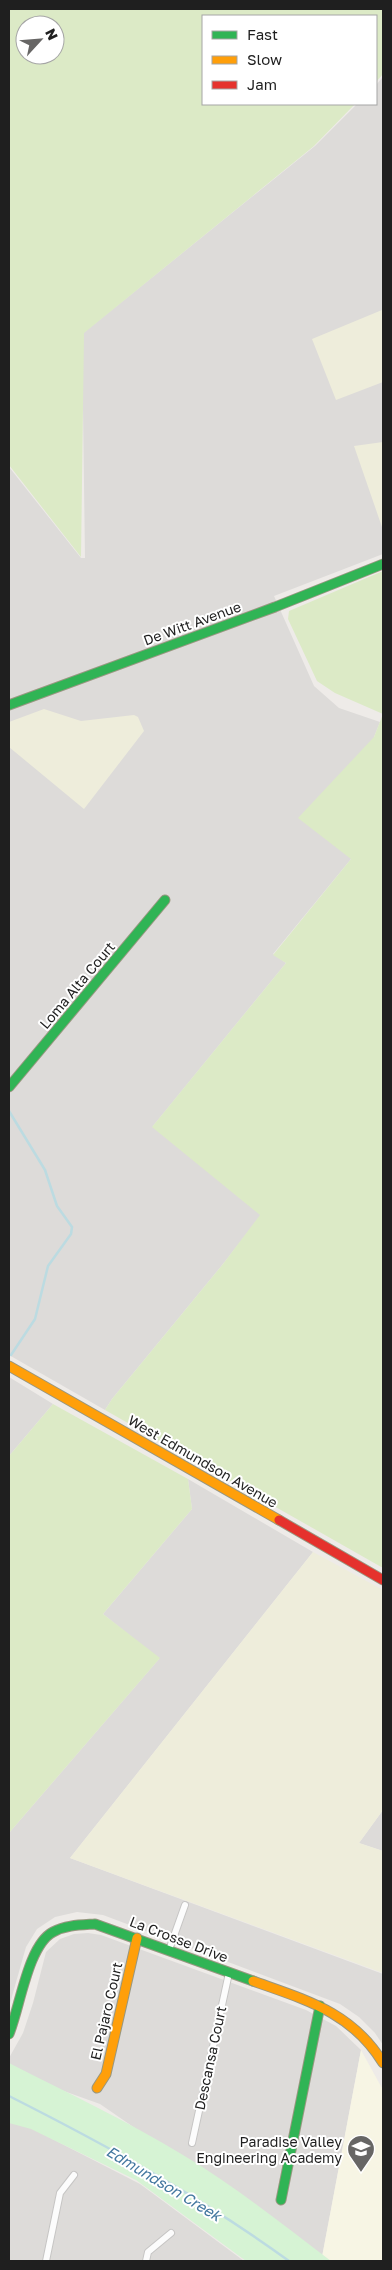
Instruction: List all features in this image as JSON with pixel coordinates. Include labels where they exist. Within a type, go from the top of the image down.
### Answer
[{"type":"street","name":"De Witt Avenue","points":[[9,705],[275,607],[383,564]]},
{"type":"street","name":"Loma Alta Court","points":[[9,1087],[165,900]]},
{"type":"street","name":"West Edmundson Avenue","points":[[9,1366],[383,1580]]},
{"type":"street","points":[[169,1950],[185,1905]]},
{"type":"street","name":"La Crosse Drive","points":[[9,2034],[20,2006],[28,1964],[38,1945],[48,1934],[76,1923],[95,1924],[320,2006],[340,2016],[356,2028],[368,2039],[383,2063]]},
{"type":"street","name":"El Pajaro Court","points":[[97,2088],[106,2074],[137,1938]]},
{"type":"street","name":"Descansa Court","points":[[192,2143],[229,1973]]},
{"type":"street","points":[[280,2200],[320,2006]]},
{"type":"street","points":[[46,2261],[60,2193],[74,2175]]},
{"type":"street","points":[[146,2261],[148,2252],[171,2233]]},
{"type":"shaded area","points":[[383,77],[383,554],[274,596],[314,686],[339,708],[380,722],[374,737],[351,859],[273,954],[286,963],[153,1126],[261,1215],[105,1410],[9,1355],[9,467],[81,558],[85,558],[82,334],[315,146],[356,105],[377,105],[377,84]]},
{"type":"shaded area","points":[[9,1377],[53,1404],[9,1456]]},
{"type":"shaded area","points":[[188,1479],[313,1552],[70,1858],[383,1974],[383,2045],[375,2033],[359,2017],[340,2004],[103,1915],[77,1912],[55,1917],[37,1929],[26,1947],[9,2007],[9,1833],[159,1659],[103,1614],[192,1509]]},
{"type":"shaded area","points":[[383,1810],[383,1851],[359,1843]]},
{"type":"shaded area","points":[[88,1933],[101,1935],[306,2010],[336,2026],[361,2050],[322,2257],[100,2104],[47,2085],[9,2064],[9,2058],[23,2033],[33,2003],[46,1952],[60,1939],[74,1934]]},
{"type":"shaded area","name":"Paradise Valley Engineering Academy","points":[[361,2050],[383,2090],[383,2261],[328,2261],[322,2257]]},
{"type":"shaded area","points":[[9,2121],[27,2126],[140,2184],[244,2261],[9,2261]]},
{"type":"green space","points":[[9,9],[383,9],[383,74],[377,81],[377,15],[202,15],[202,105],[354,105],[314,146],[84,333],[81,557],[9,465]]},
{"type":"green space","points":[[382,310],[383,382],[336,400],[312,339]]},
{"type":"green space","points":[[383,442],[383,530],[354,446]]},
{"type":"green space","points":[[383,571],[383,714],[335,693],[317,681],[288,619],[289,611]]},
{"type":"green space","points":[[44,709],[81,721],[134,715],[138,717],[144,731],[84,809],[9,747],[9,722]]},
{"type":"green space","points":[[383,714],[383,1568],[105,1410],[223,1264],[260,1215],[152,1127],[286,963],[273,955],[351,859],[298,818],[374,737]]},
{"type":"green space","points":[[53,1404],[188,1479],[192,1509],[103,1614],[160,1658],[9,1833],[9,1456]]},
{"type":"green space","points":[[313,1552],[383,1590],[383,1810],[359,1843],[383,1851],[383,1973],[70,1858]]},
{"type":"green space","points":[[9,2063],[119,2119],[183,2155],[240,2193],[331,2261],[246,2261],[136,2180],[31,2129],[9,2123]]},
{"type":"waterway","points":[[9,1111],[45,1170],[57,1206],[72,1227],[71,1234],[48,1266],[35,1319],[11,1355]]},
{"type":"waterway","name":"Edmundson Creek","points":[[9,2096],[81,2133],[152,2173],[222,2215],[289,2261]]},
{"type":"traffic: fast","points":[[9,705],[275,607],[383,564]]},
{"type":"traffic: fast","points":[[9,1087],[165,900]]},
{"type":"traffic: fast","points":[[9,2034],[26,1978],[37,1950],[44,1939],[53,1932],[68,1927],[95,1924],[253,1981]]},
{"type":"traffic: fast","points":[[281,2200],[320,2006]]},
{"type":"traffic: slow","points":[[9,1366],[279,1520]]},
{"type":"traffic: slow","points":[[97,2088],[106,2074],[137,1938]]},
{"type":"traffic: slow","points":[[253,1981],[309,2002],[342,2020],[357,2031],[383,2063]]},
{"type":"traffic: jam","points":[[279,1520],[383,1580]]},
{"type":"place","name":"Paradise Valley Engineering Academy","points":[[361,2173]]}]
